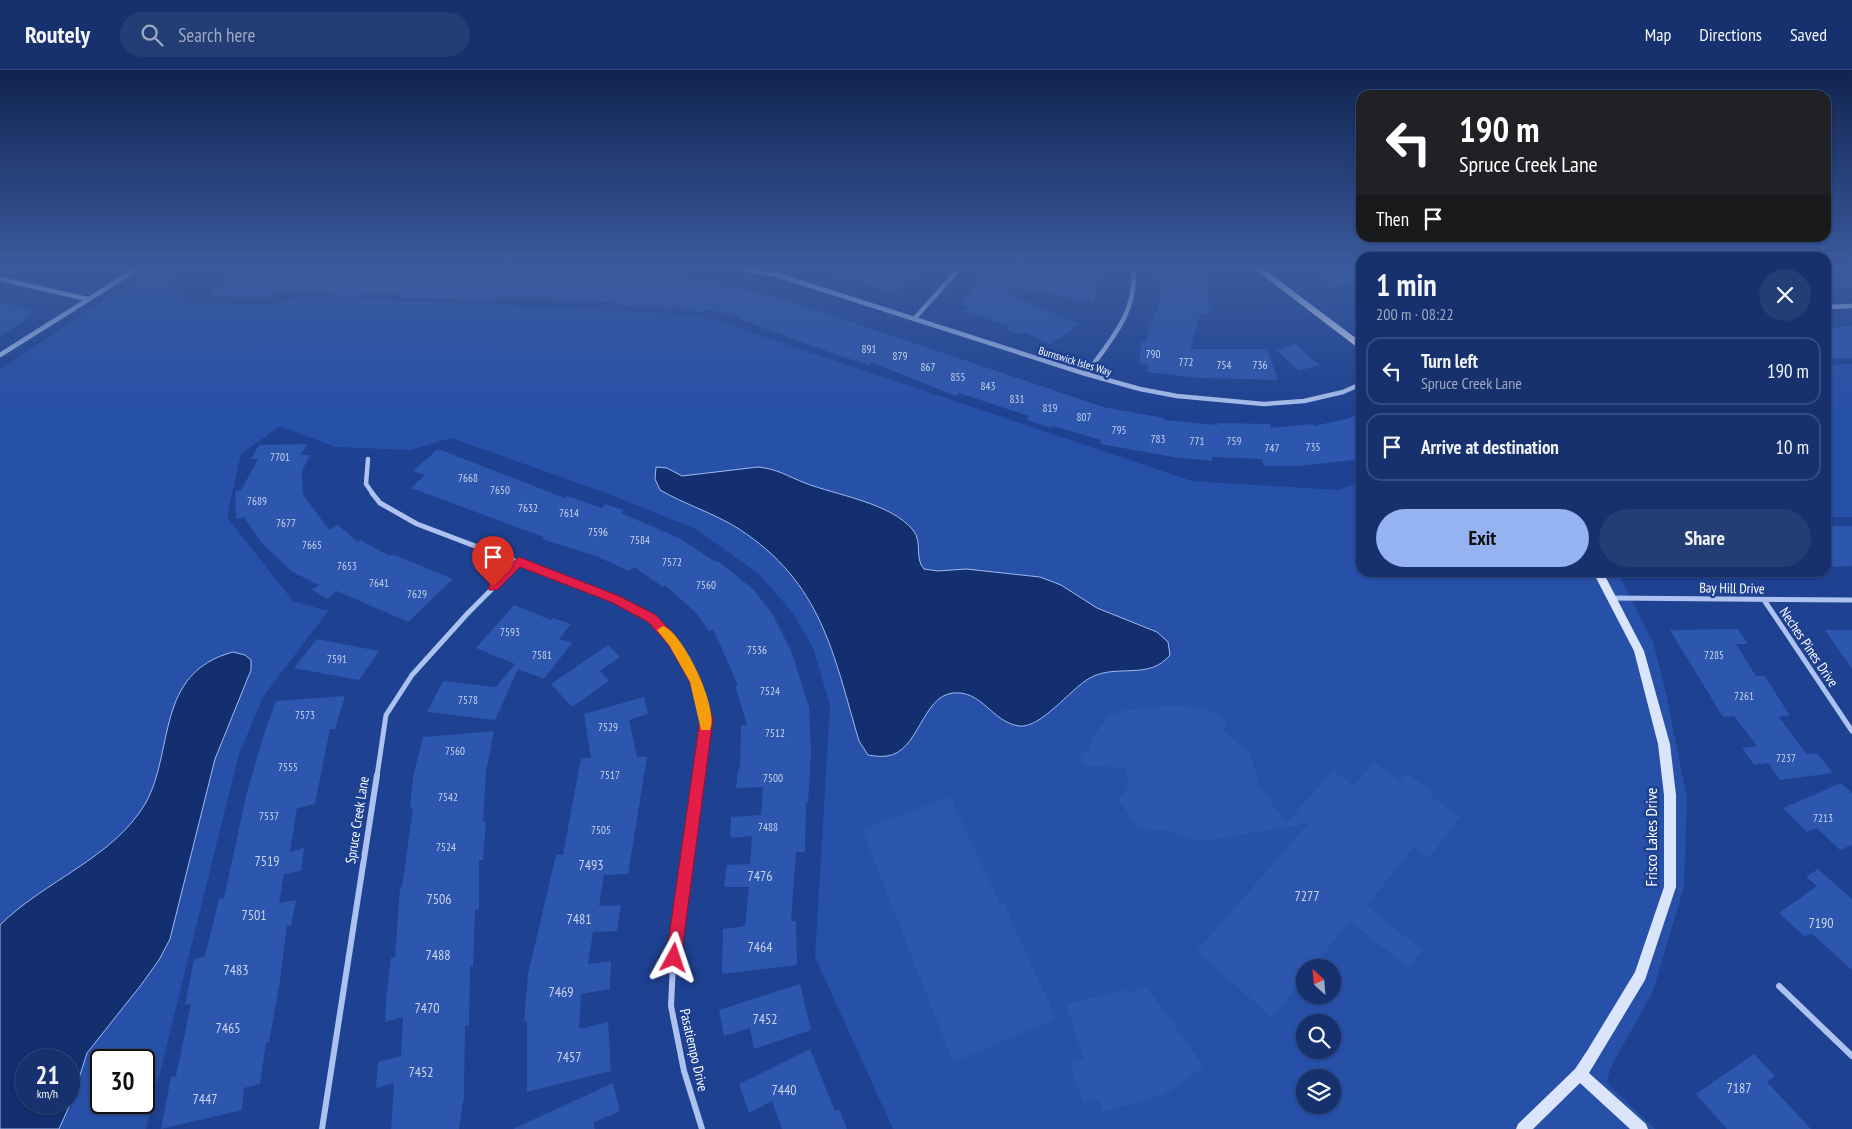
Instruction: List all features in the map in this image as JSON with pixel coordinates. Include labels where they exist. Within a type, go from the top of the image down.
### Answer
[{"type":"street","points":[[0,355],[61,316]]},
{"type":"street","name":"Burnswick Isles Way","points":[[906,316],[1086,374],[1140,389],[1177,396],[1264,404],[1304,401],[1343,392],[1356,386]]},
{"type":"street","points":[[1086,374],[1125,316]]},
{"type":"street","points":[[1322,316],[1356,342]]},
{"type":"street","name":"Pasatiempo Drive","points":[[368,459],[366,484],[380,503],[417,524],[615,599],[652,618],[674,642],[696,681],[706,719],[674,943],[671,1006],[684,1071],[702,1129]]},
{"type":"street","name":"Spruce Creek Lane","points":[[322,1129],[386,715],[412,675],[468,613],[519,562]]},
{"type":"street","name":"Frisco Lakes Drive","points":[[1523,1129],[1580,1074],[1640,975],[1670,887],[1670,795],[1664,744],[1639,651],[1601,577]]},
{"type":"street","name":"Bay Hill Drive","points":[[1612,598],[1852,600]]},
{"type":"street","name":"Neches Pines Drive","points":[[1764,600],[1852,731]]},
{"type":"street","points":[[1779,986],[1852,1056]]},
{"type":"street","points":[[1580,1074],[1641,1129]]},
{"type":"shaded area","points":[[79,316],[703,316],[1192,481],[1338,490],[1356,484],[1356,577],[1620,577],[1653,642],[1666,693],[1687,798],[1684,887],[1653,991],[1610,1069],[1607,1083],[1655,1129],[893,1129],[815,957],[830,705],[813,648],[792,612],[760,575],[696,529],[603,492],[451,438],[411,450],[335,447],[280,426],[241,454],[227,517],[293,601],[328,611],[263,697],[239,754],[155,1093],[155,1049],[90,1049],[90,1114],[150,1114],[146,1129],[0,1129],[0,370]]},
{"type":"shaded area","points":[[1852,364],[1852,517],[1831,517],[1831,365]]},
{"type":"shaded area","points":[[656,467],[667,468],[682,476],[758,467],[765,468],[877,506],[903,521],[913,530],[918,540],[919,560],[924,569],[938,571],[966,569],[1040,577],[1061,585],[1097,608],[1157,632],[1168,642],[1170,655],[1162,663],[1142,670],[1111,672],[1090,678],[1046,715],[1028,725],[1019,726],[1001,719],[972,696],[963,693],[953,693],[943,696],[934,704],[914,735],[898,752],[887,756],[868,755],[859,741],[831,649],[807,597],[789,573],[767,550],[739,529],[660,490],[655,479]]},
{"type":"shaded area","points":[[233,652],[245,655],[251,660],[251,670],[215,759],[170,939],[159,960],[141,985],[87,1053],[80,1075],[80,1049],[15,1049],[15,1114],[66,1114],[59,1129],[0,1129],[0,925],[18,909],[115,840],[131,823],[145,804],[154,783],[171,716],[178,696],[190,677],[208,662]]},
{"type":"building","points":[[0,316],[28,318],[0,336]]},
{"type":"building","points":[[738,316],[835,316],[1103,407],[1164,418],[1164,420],[1218,425],[1218,423],[1270,424],[1271,428],[1313,424],[1314,426],[1356,416],[1356,460],[1299,466],[1264,466],[1262,459],[1212,457],[1212,461],[1174,457],[1100,444],[1101,440],[1053,426],[1051,428],[1027,420],[1029,416],[959,393],[956,396],[871,362],[869,365],[840,356],[739,319],[741,317]]},
{"type":"building","points":[[979,316],[1061,316],[1078,324],[1059,340],[1056,339],[1050,344],[1024,332],[1022,335],[1006,330],[1010,326]]},
{"type":"building","points":[[1154,316],[1199,316],[1190,349],[1267,349],[1278,380],[1200,378],[1147,372],[1148,365],[1139,364],[1141,342],[1145,342]]},
{"type":"building","points":[[1852,326],[1852,358],[1831,359],[1831,328]]},
{"type":"building","points":[[1295,344],[1319,365],[1299,371],[1276,350]]},
{"type":"building","points":[[307,444],[301,455],[310,455],[302,471],[303,494],[329,530],[338,525],[358,542],[360,540],[390,556],[392,554],[453,579],[408,622],[337,591],[327,599],[312,590],[319,585],[291,571],[260,541],[244,517],[236,519],[235,492],[241,490],[258,459],[251,459],[259,445]]},
{"type":"building","points":[[438,449],[565,498],[567,496],[602,508],[605,504],[624,510],[621,513],[679,538],[716,562],[718,561],[754,590],[773,615],[792,653],[809,707],[811,753],[808,803],[806,803],[805,852],[796,852],[791,921],[796,921],[797,965],[722,974],[723,929],[745,926],[749,887],[724,887],[727,865],[750,864],[752,836],[730,838],[731,817],[761,815],[763,787],[736,788],[738,769],[740,769],[741,725],[747,725],[735,685],[738,685],[713,629],[709,631],[696,613],[665,585],[663,587],[634,567],[629,571],[596,556],[542,539],[544,537],[411,488],[425,475],[413,471]]},
{"type":"building","points":[[1831,526],[1852,526],[1852,566],[1831,567]]},
{"type":"building","points":[[514,605],[551,620],[553,618],[571,624],[559,639],[572,643],[544,679],[518,669],[495,720],[427,712],[443,681],[496,687],[515,664],[476,648]]},
{"type":"building","points":[[1738,629],[1748,644],[1736,644],[1756,676],[1765,676],[1790,716],[1778,716],[1807,754],[1817,753],[1833,773],[1780,780],[1768,763],[1754,765],[1742,748],[1757,746],[1734,716],[1723,717],[1670,630]]},
{"type":"building","points":[[1825,630],[1852,630],[1852,669]]},
{"type":"building","points":[[317,639],[379,651],[359,680],[294,668]]},
{"type":"building","points":[[608,645],[620,657],[600,671],[609,681],[572,707],[551,684]]},
{"type":"building","points":[[345,696],[335,729],[330,729],[315,804],[297,808],[290,852],[304,848],[301,871],[284,874],[279,903],[296,900],[291,926],[287,926],[280,981],[269,1042],[266,1042],[260,1084],[244,1088],[242,1110],[161,1129],[171,1077],[176,1076],[191,1004],[185,1005],[194,959],[205,956],[219,899],[224,898],[247,792],[276,701]]},
{"type":"building","points":[[644,697],[648,714],[629,720],[637,757],[647,757],[628,874],[604,875],[599,906],[621,905],[617,931],[593,932],[588,964],[611,961],[610,989],[581,994],[579,1029],[608,1022],[611,1071],[527,1092],[527,1021],[524,1021],[528,974],[556,855],[563,855],[581,758],[591,758],[584,714]]},
{"type":"building","points":[[1176,705],[1210,710],[1226,722],[1224,731],[1250,754],[1260,787],[1286,823],[1333,771],[1354,786],[1374,762],[1399,781],[1406,773],[1433,792],[1430,796],[1460,817],[1429,858],[1413,847],[1367,906],[1422,950],[1409,968],[1350,921],[1319,959],[1296,959],[1296,988],[1272,1018],[1197,951],[1309,823],[1207,841],[1186,839],[1165,830],[1150,830],[1134,824],[1119,800],[1128,787],[1129,780],[1125,768],[1084,766],[1079,754],[1090,751],[1093,738],[1106,718],[1125,710]]},
{"type":"building","points":[[494,731],[486,772],[483,822],[486,821],[483,860],[479,860],[479,909],[475,910],[473,966],[470,967],[469,1025],[465,1026],[464,1096],[459,1129],[391,1129],[394,1083],[376,1088],[378,1062],[401,1056],[403,1017],[385,1022],[386,999],[391,958],[395,957],[400,888],[402,887],[413,808],[410,809],[413,777],[423,737]]},
{"type":"building","points":[[1841,783],[1852,793],[1852,845],[1840,850],[1817,828],[1807,832],[1783,808]]},
{"type":"building","points":[[950,797],[1000,903],[1003,902],[1056,1019],[953,1062],[862,829]]},
{"type":"building","points":[[1818,869],[1852,899],[1852,970],[1811,933],[1805,937],[1779,913],[1817,886],[1806,877]]},
{"type":"building","points":[[800,984],[811,1030],[754,1049],[750,1028],[724,1036],[719,1010]]},
{"type":"building","points":[[1147,987],[1204,1067],[1163,1095],[1103,1112],[1098,1098],[1083,1103],[1070,1063],[1084,1059],[1066,1004],[1124,989],[1125,993]]},
{"type":"building","points":[[810,1049],[835,1111],[839,1109],[847,1129],[782,1129],[772,1101],[749,1113],[739,1084]]},
{"type":"building","points":[[1754,1054],[1775,1076],[1767,1082],[1811,1129],[1727,1129],[1696,1094]]},
{"type":"building","points":[[613,1083],[620,1111],[593,1123],[595,1129],[513,1129]]},
{"type":"slow traffic","points":[[663,630],[674,642],[696,681],[706,719],[706,726]]},
{"type":"route","points":[[493,587],[519,562],[615,599],[652,618],[674,642],[696,681],[706,719],[674,943],[674,958]]}]
